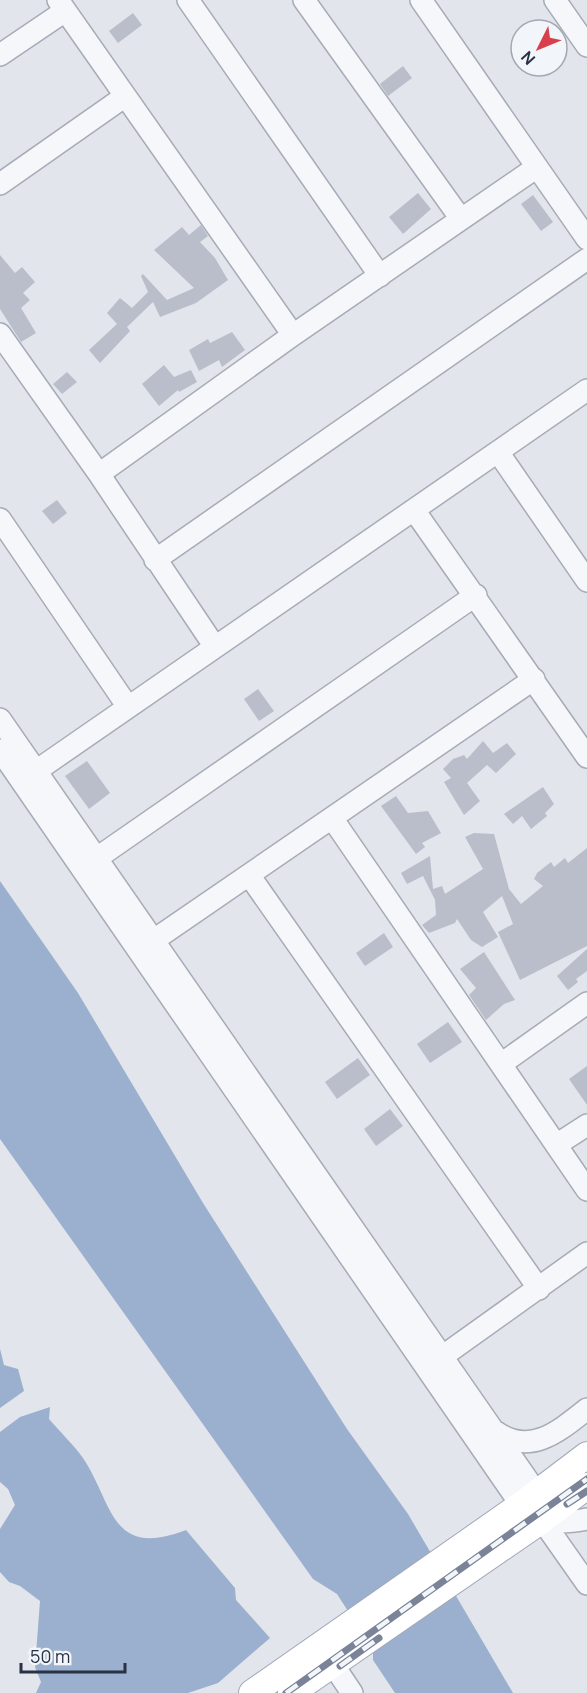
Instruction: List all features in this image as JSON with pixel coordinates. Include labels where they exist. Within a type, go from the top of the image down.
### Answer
[{"type":"main road","points":[[448,1571],[529,1499],[585,1461],[587,1435]]},
{"type":"main road","points":[[252,1693],[334,1650],[448,1571],[547,1517],[587,1486]]},
{"type":"main road","points":[[291,1693],[334,1650]]},
{"type":"street","points":[[188,0],[380,276]]},
{"type":"street","points":[[304,0],[461,219]]},
{"type":"street","points":[[421,0],[587,239]]},
{"type":"street","points":[[555,0],[587,46]]},
{"type":"street","points":[[0,55],[62,5],[124,97],[293,335]]},
{"type":"street","points":[[0,184],[124,97]]},
{"type":"street","points":[[99,474],[293,335],[537,167]]},
{"type":"street","points":[[155,560],[587,259]]},
{"type":"street","points":[[0,334],[99,474],[215,647]]},
{"type":"street","points":[[36,771],[498,452],[584,400]]},
{"type":"street","points":[[498,452],[587,580]]},
{"type":"street","points":[[414,510],[476,595],[587,757]]},
{"type":"street","points":[[0,519],[128,707]]},
{"type":"street","points":[[97,858],[476,595]]},
{"type":"street","points":[[154,940],[534,679]]},
{"type":"street","points":[[0,719],[496,1432],[529,1499]]},
{"type":"street","points":[[0,750],[529,1499],[556,1523],[587,1519]]},
{"type":"street","points":[[332,818],[587,1190]]},
{"type":"street","points":[[249,875],[539,1289]]},
{"type":"street","points":[[501,1064],[587,1003]]},
{"type":"street","points":[[556,1145],[587,1125]]},
{"type":"street","points":[[442,1356],[587,1254]]},
{"type":"street","points":[[496,1432],[510,1441],[529,1442],[554,1433],[587,1409]]},
{"type":"street","points":[[547,1517],[587,1584]]},
{"type":"street","points":[[334,1650],[352,1693]]},
{"type":"water","points":[[0,881],[78,993],[203,1203],[347,1429],[408,1514],[513,1693],[395,1693],[373,1660],[373,1650],[337,1594],[313,1579],[0,1139]]},
{"type":"water","points":[[0,1349],[4,1365],[18,1369],[24,1391],[0,1408]]},
{"type":"water","points":[[50,1407],[49,1419],[83,1458],[118,1522],[128,1532],[142,1538],[161,1537],[186,1530],[235,1588],[236,1600],[270,1638],[218,1683],[188,1693],[36,1693],[41,1682],[35,1667],[40,1601],[20,1586],[9,1582],[0,1572],[0,1529],[15,1505],[8,1489],[0,1482],[0,1432],[20,1417]]},
{"type":"building","points":[[133,13],[142,25],[118,43],[109,31]]},
{"type":"building","points":[[403,66],[412,78],[388,96],[380,84]]},
{"type":"building","points":[[418,193],[431,209],[403,234],[389,217]]},
{"type":"building","points":[[533,195],[553,222],[541,231],[521,204]]},
{"type":"building","points":[[201,225],[208,236],[200,242],[215,258],[228,280],[196,303],[160,317],[153,302],[127,327],[130,331],[100,363],[89,350],[117,324],[107,313],[120,298],[132,308],[148,292],[141,276],[143,274],[167,300],[194,288],[154,250],[182,227],[189,235]]},
{"type":"building","points":[[0,255],[15,273],[22,267],[35,282],[23,293],[30,300],[21,308],[36,333],[21,342],[0,309]]},
{"type":"building","points":[[232,332],[245,350],[222,367],[219,360],[199,371],[189,350],[208,339],[210,343]]},
{"type":"building","points":[[164,365],[174,377],[191,370],[197,382],[179,392],[178,390],[159,406],[142,384]]},
{"type":"building","points":[[67,372],[77,382],[62,394],[53,384]]},
{"type":"building","points":[[57,500],[67,513],[53,524],[42,511]]},
{"type":"building","points":[[258,689],[274,711],[259,721],[244,699]]},
{"type":"building","points":[[483,741],[493,753],[507,743],[516,754],[496,773],[487,765],[467,783],[480,801],[464,815],[444,782],[451,778],[443,769],[453,759],[464,755],[467,759]]},
{"type":"building","points":[[87,761],[110,793],[89,809],[65,776]]},
{"type":"building","points":[[543,787],[554,804],[545,813],[547,816],[531,829],[522,816],[513,824],[504,814]]},
{"type":"building","points":[[396,796],[408,813],[428,811],[441,833],[422,843],[425,847],[416,854],[381,806]]},
{"type":"building","points":[[474,833],[494,834],[509,889],[521,904],[543,886],[534,879],[537,873],[551,862],[554,867],[565,858],[568,863],[587,848],[587,946],[520,980],[498,932],[513,924],[502,896],[483,912],[498,937],[482,947],[471,940],[457,919],[455,923],[429,933],[422,925],[436,915],[435,900],[423,876],[407,884],[401,873],[430,856],[433,889],[442,886],[445,894],[483,869],[465,837]]},
{"type":"building","points":[[384,933],[393,947],[365,966],[356,953]]},
{"type":"building","points":[[587,949],[587,971],[576,979],[578,982],[568,990],[557,976]]},
{"type":"building","points":[[484,952],[515,1000],[504,1004],[486,1020],[469,995],[476,988],[460,969]]},
{"type":"building","points":[[448,1022],[462,1042],[430,1063],[417,1044]]},
{"type":"building","points":[[358,1058],[370,1075],[337,1099],[325,1082]]},
{"type":"building","points":[[587,1066],[587,1105],[569,1079]]},
{"type":"building","points":[[390,1109],[403,1126],[376,1146],[364,1129]]},
{"type":"railway","points":[[286,1693],[587,1479]]},
{"type":"railway","points":[[567,1504],[587,1491]]},
{"type":"railway","points":[[340,1666],[379,1638]]}]
